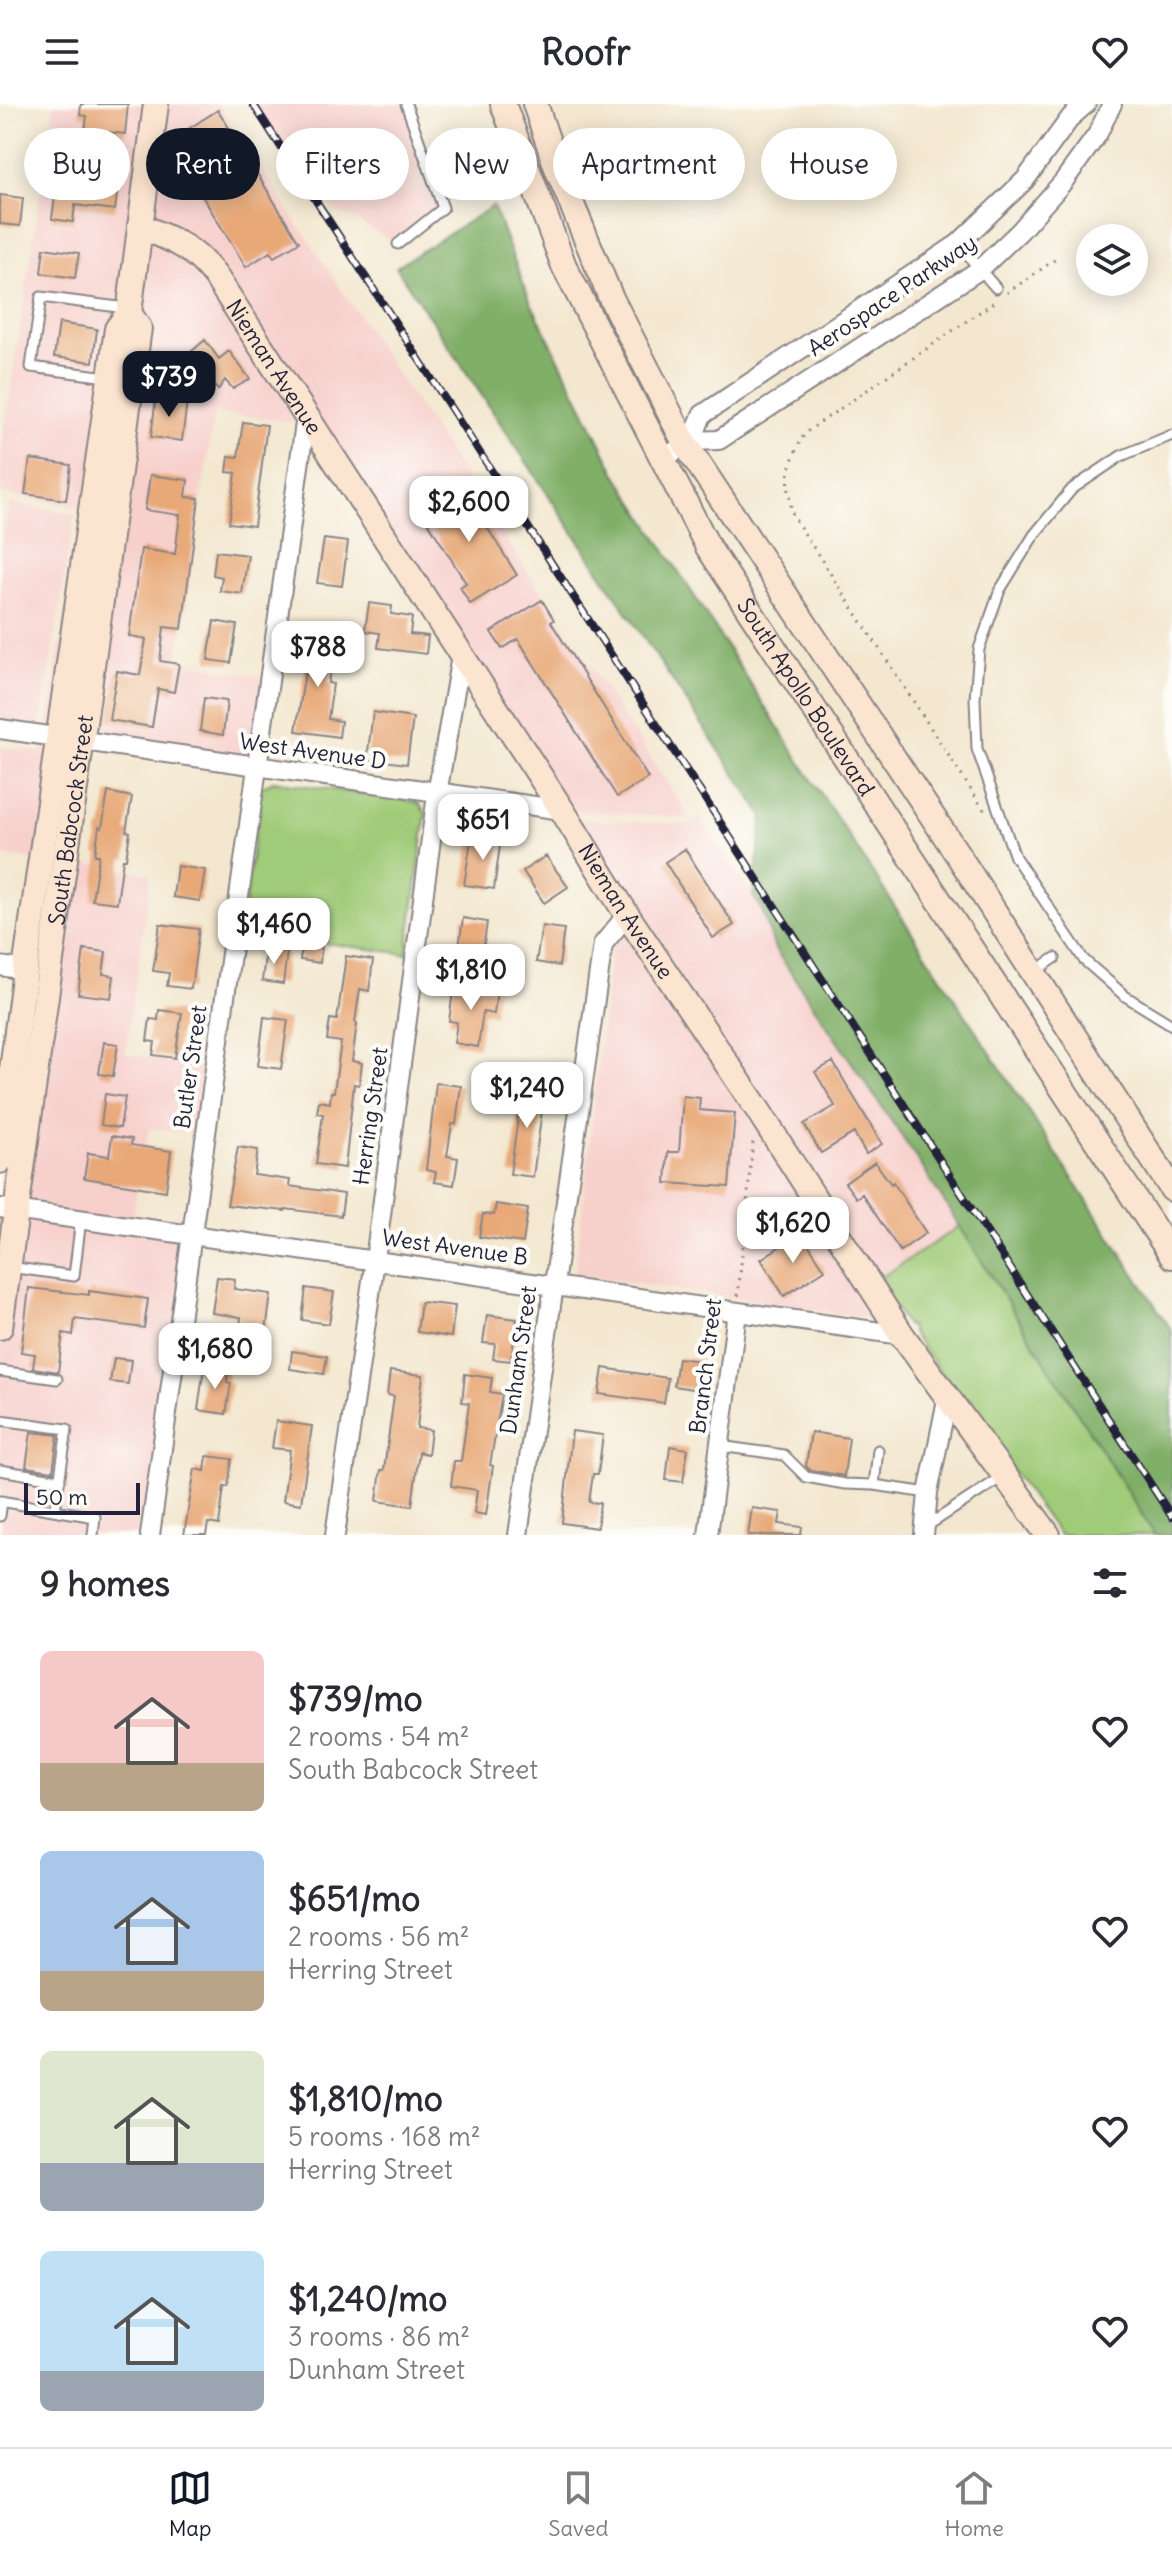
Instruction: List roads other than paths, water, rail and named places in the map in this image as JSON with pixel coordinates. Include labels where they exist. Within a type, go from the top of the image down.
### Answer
[{"type":"street","name":"South Babcock Street","points":[[0,1327],[9,1267],[8,1209],[70,739],[109,378],[117,329],[130,311],[156,104]]},
{"type":"street","name":"South Apollo Boulevard","points":[[503,104],[564,266],[708,547],[1172,1256]]},
{"type":"street","name":"South Apollo Boulevard","points":[[535,104],[558,171],[610,296],[689,443],[1172,1189]]},
{"type":"street","name":"Aerospace Parkway","points":[[689,443],[702,415],[958,244],[1025,180],[1071,117],[1086,104]]},
{"type":"street","name":"Aerospace Parkway","points":[[662,459],[689,443],[719,440],[979,270],[1020,231],[1063,182],[1097,135],[1112,104]]},
{"type":"street","name":"Nieman Avenue","points":[[140,226],[188,246],[202,259],[902,1335],[1048,1535]]},
{"type":"street","name":"South Babcock Street","points":[[0,1161],[25,970],[70,739],[139,328],[130,311]]},
{"type":"street","name":"Butler Street","points":[[150,1535],[306,416]]},
{"type":"street","name":"Herring Street","points":[[335,1535],[437,794],[461,656]]},
{"type":"street","name":"West Avenue D","points":[[0,729],[562,810]]},
{"type":"street","name":"Dunham Street","points":[[518,1535],[603,944],[627,915]]},
{"type":"street","points":[[0,966],[25,970]]},
{"type":"street","name":"West Avenue B","points":[[8,1209],[902,1335]]},
{"type":"street","name":"Branch Street","points":[[708,1535],[737,1312]]},
{"type":"street","points":[[924,1531],[928,1493],[947,1400]]},
{"type":"lane","points":[[398,244],[443,208],[406,104]]},
{"type":"lane","points":[[958,244],[996,288]]},
{"type":"lane","points":[[109,378],[31,367],[41,297],[130,311]]},
{"type":"lane","points":[[1172,435],[1121,456],[1072,489],[1034,535],[1000,590],[979,649],[975,699],[977,749],[1015,857],[1084,960],[1125,996],[1172,1025]]},
{"type":"lane","points":[[1033,973],[1055,958]]},
{"type":"lane","points":[[9,1267],[74,1276],[81,1219]]},
{"type":"lane","points":[[0,1371],[57,1379]]},
{"type":"lane","points":[[0,1420],[67,1429],[55,1510]]},
{"type":"lane","points":[[719,1446],[784,1455],[806,1477],[928,1493]]},
{"type":"lane","points":[[874,1485],[878,1450]]},
{"type":"lane","points":[[0,1470],[60,1480]]},
{"type":"lane","points":[[924,1531],[1004,1476]]},
{"type":"lane","points":[[0,1516],[1,1501],[95,1517],[93,1534],[99,1535]]},
{"type":"railway","points":[[253,104],[1172,1517]]}]
